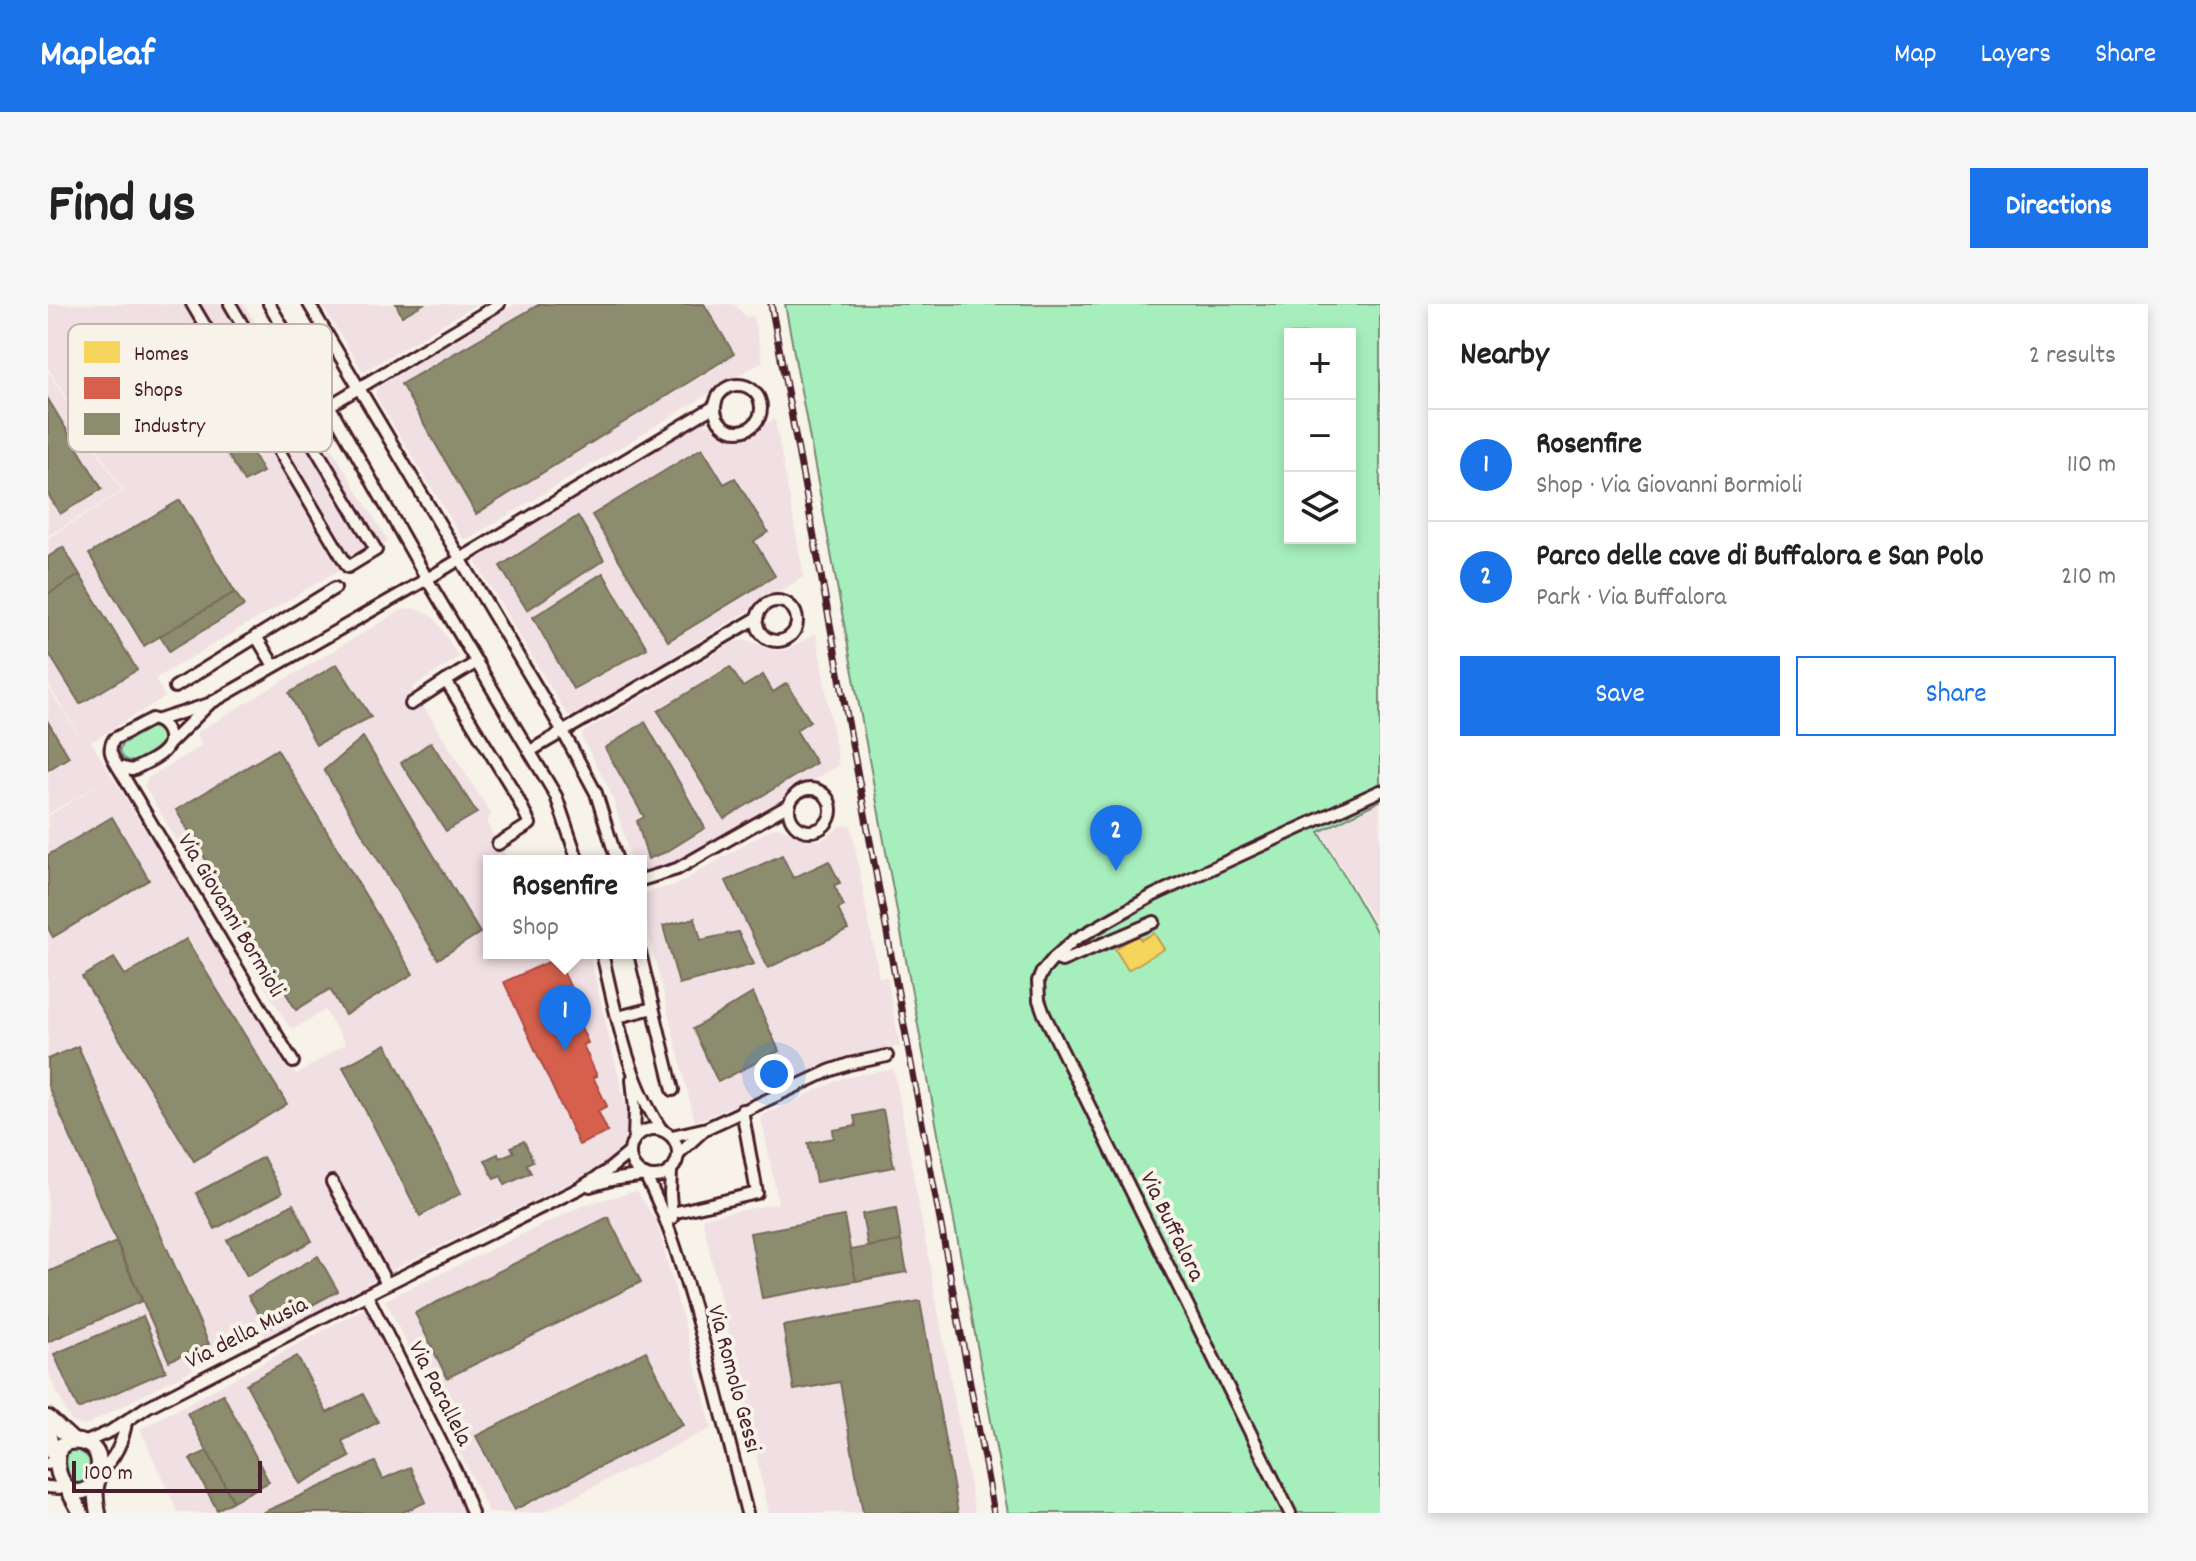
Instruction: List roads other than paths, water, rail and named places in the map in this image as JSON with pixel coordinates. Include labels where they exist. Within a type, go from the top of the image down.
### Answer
[{"type":"main road","points":[[48,1418],[95,1452],[100,1465],[98,1513]]},
{"type":"main road","points":[[48,1433],[50,1474],[81,1513]]},
{"type":"main road","points":[[50,1460],[62,1445],[79,1442]]},
{"type":"main road","points":[[59,1489],[87,1490],[98,1477]]},
{"type":"street","points":[[192,304],[204,324]]},
{"type":"street","points":[[230,304],[242,324]]},
{"type":"street","points":[[269,304],[281,324]]},
{"type":"street","points":[[309,304],[321,324]]},
{"type":"street","points":[[332,403],[499,304]]},
{"type":"street","points":[[332,342],[562,730],[596,793],[615,855]]},
{"type":"street","points":[[209,704],[166,750],[132,770],[118,767],[110,754],[114,739],[146,721],[159,720],[209,704],[427,579],[715,406],[721,392],[735,385],[743,385],[756,393],[762,408],[756,423],[737,431],[719,420],[715,406]]},
{"type":"street","points":[[332,410],[427,579],[556,796],[576,855]]},
{"type":"street","points":[[279,452],[348,567],[376,550],[317,452]]},
{"type":"street","points":[[175,687],[335,588]]},
{"type":"street","points":[[530,751],[757,618],[766,604],[777,601],[792,608],[796,612],[797,626],[784,641],[770,640],[759,631],[757,618]]},
{"type":"street","points":[[256,636],[274,666]]},
{"type":"street","points":[[411,704],[477,662]]},
{"type":"street","points":[[446,681],[515,793],[530,824],[498,844]]},
{"type":"street","points":[[159,720],[165,726],[169,744]]},
{"type":"street","name":"Via Giovanni Bormioli","points":[[118,767],[293,1062]]},
{"type":"street","points":[[132,770],[132,790]]},
{"type":"street","points":[[647,878],[677,869],[789,805],[796,794],[808,789],[815,789],[826,797],[830,816],[815,830],[801,829],[791,819],[789,805]]},
{"type":"street","name":"Via Buffalora","points":[[1290,1513],[1044,1014],[1039,1000],[1038,981],[1054,958],[1074,940],[1154,895],[1354,810],[1380,791]]},
{"type":"street","points":[[1054,958],[1062,961],[1154,922]]},
{"type":"street","points":[[604,959],[631,1065],[647,1109],[678,1146],[679,1153],[671,1171]]},
{"type":"street","points":[[641,959],[673,1090]]},
{"type":"street","points":[[618,1017],[653,1008]]},
{"type":"street","points":[[672,1136],[707,1128],[829,1071],[887,1056]]},
{"type":"street","points":[[631,1065],[635,1109],[634,1140],[630,1152],[634,1166],[645,1175]]},
{"type":"street","points":[[672,1213],[757,1193],[742,1110]]},
{"type":"street","points":[[679,1153],[707,1128]]},
{"type":"street","points":[[634,1140],[646,1130],[661,1129]]},
{"type":"street","name":"Via della Musia","points":[[79,1442],[99,1438],[147,1407],[580,1188],[630,1152]]},
{"type":"street","name":"Via Romolo Gessi","points":[[671,1171],[672,1213],[678,1255]]},
{"type":"street","name":"Via della Musia","points":[[580,1188],[645,1175],[658,1177],[671,1171]]},
{"type":"street","name":"Via Romolo Gessi","points":[[645,1175],[661,1205],[678,1255],[709,1361],[747,1513]]},
{"type":"street","points":[[332,1182],[387,1284]]},
{"type":"street","name":"Via Parallela","points":[[367,1295],[457,1474],[472,1513]]},
{"type":"street","points":[[98,1477],[118,1449],[126,1422]]},
{"type":"railway","points":[[771,304],[994,1513]]},
{"type":"place","name":"Parco delle cave di Buffalora e San Polo","points":[[1116,871]]},
{"type":"place","name":"Rosenfire","points":[[565,1051]]}]
